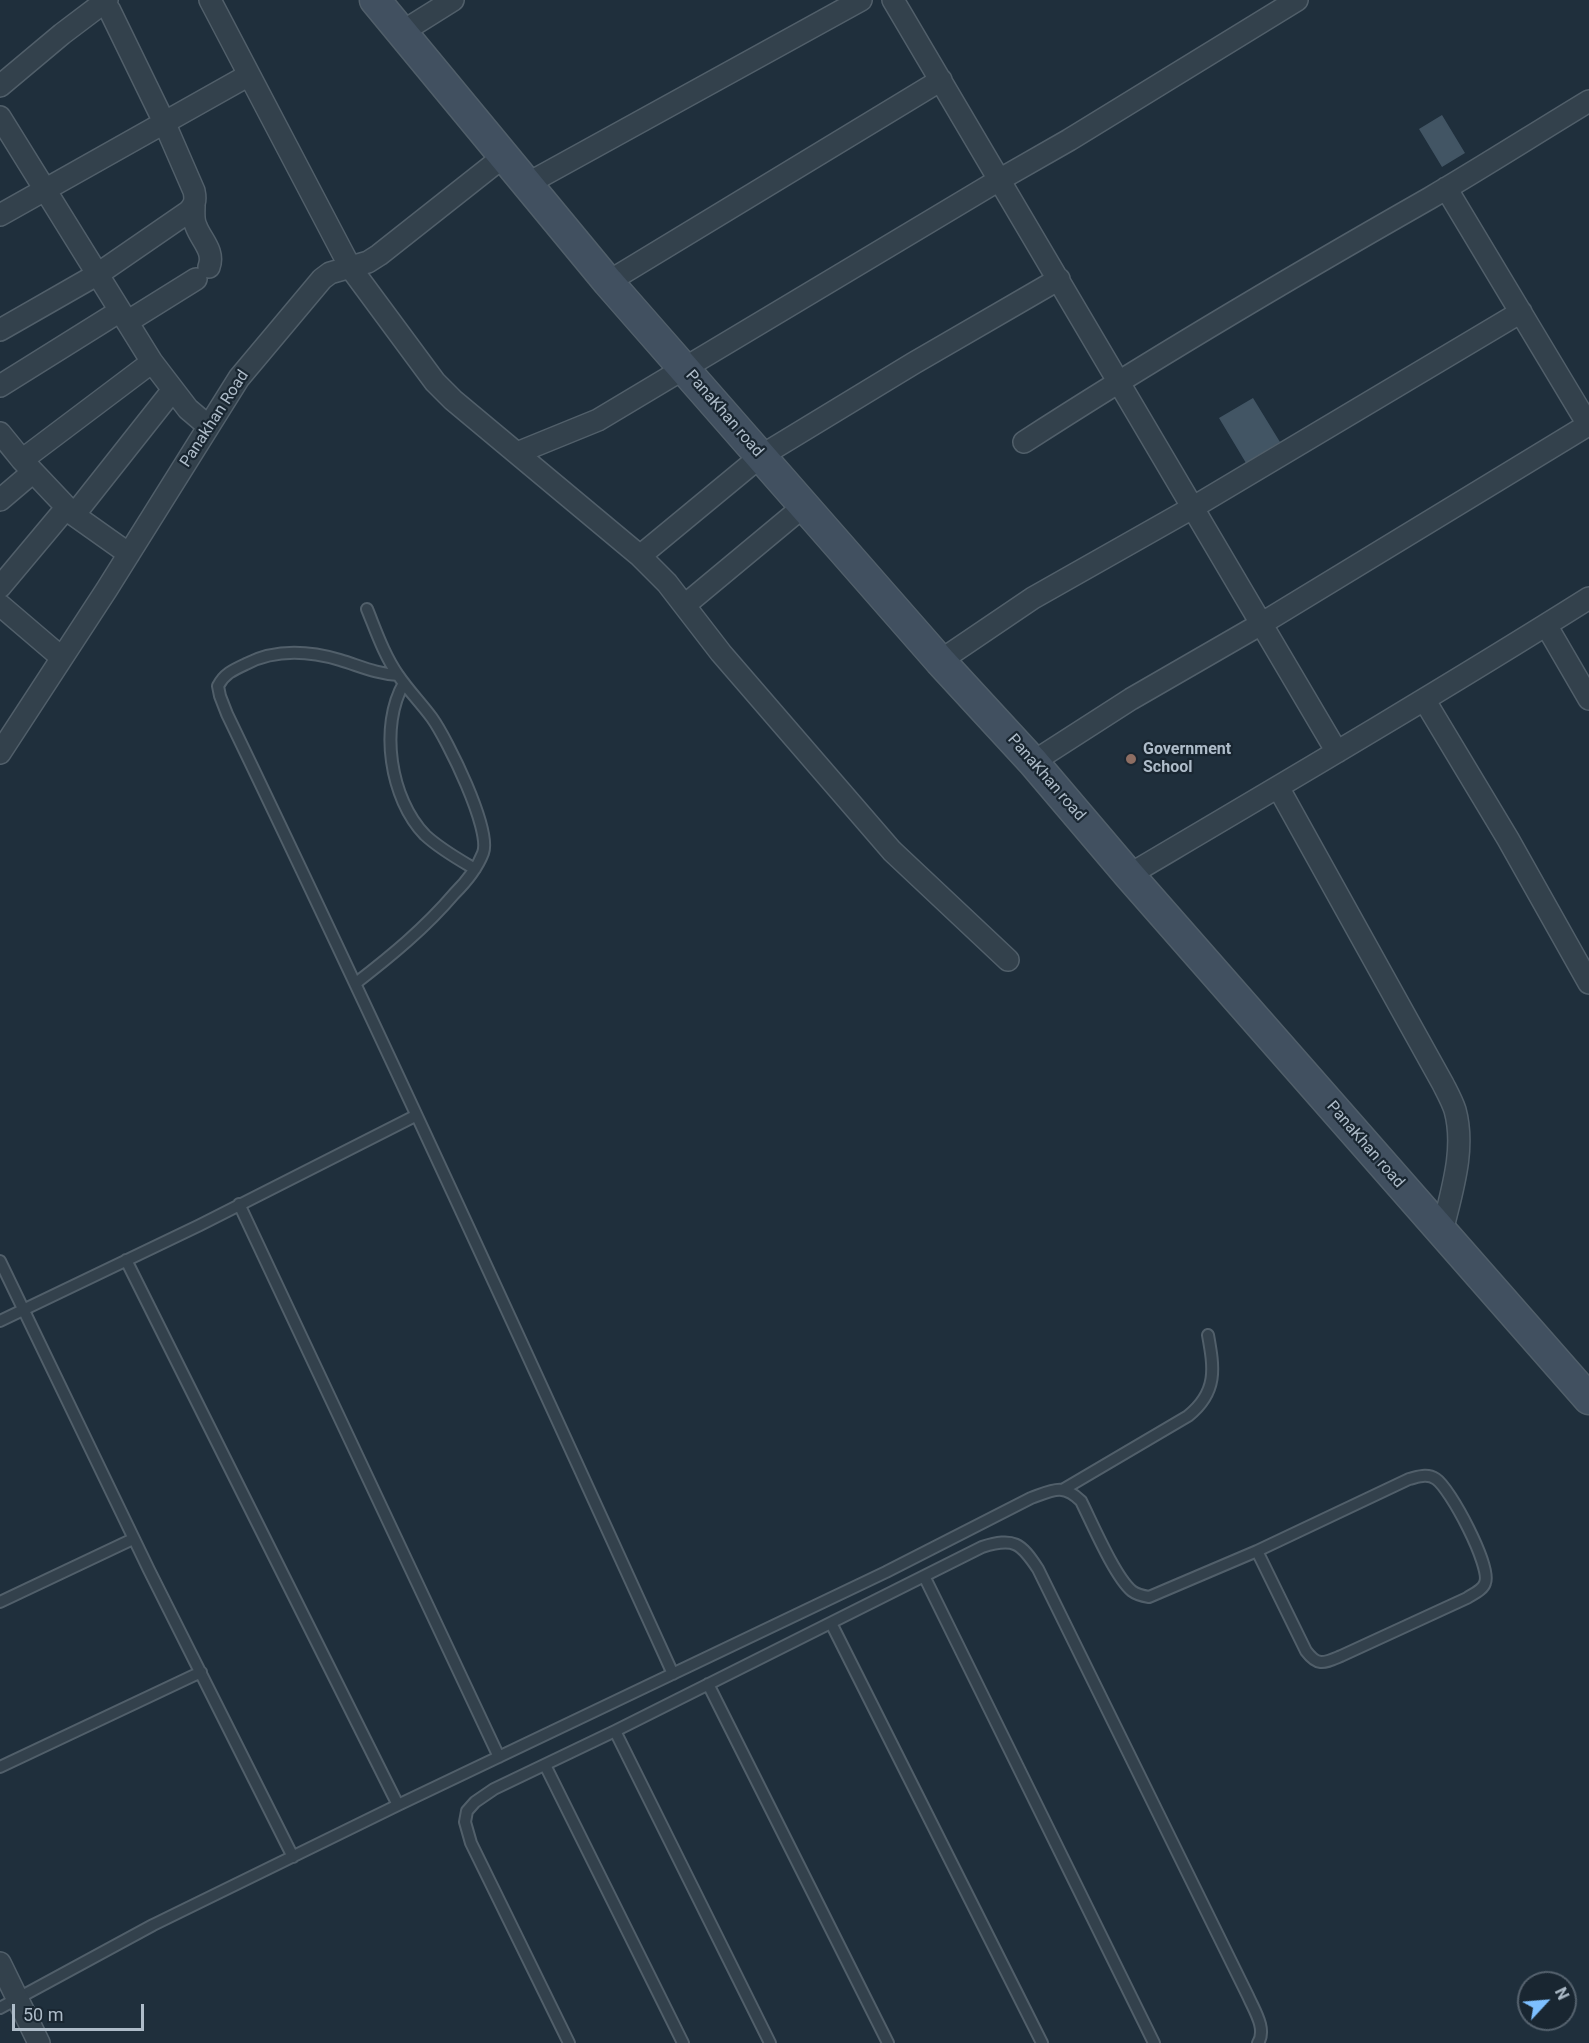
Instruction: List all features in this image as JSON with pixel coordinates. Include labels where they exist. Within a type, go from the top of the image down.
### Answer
[{"type":"street","points":[[210,0],[350,267],[435,382],[453,400],[640,556],[667,583],[721,653],[892,851],[1008,960]]},
{"type":"street","name":"PanaKhan road","points":[[375,0],[608,282],[940,661],[1033,762],[1129,875],[1589,1399]]},
{"type":"street","points":[[402,32],[453,0]]},
{"type":"street","points":[[527,184],[861,0]]},
{"type":"street","points":[[893,0],[1337,752]]},
{"type":"street","points":[[0,86],[105,1],[164,122],[194,191],[195,224],[210,252],[211,261],[202,273],[0,386]]},
{"type":"street","points":[[517,453],[598,420],[999,180],[1069,141],[1285,3]]},
{"type":"street","points":[[0,215],[44,188],[249,75]]},
{"type":"street","points":[[608,282],[941,80]]},
{"type":"street","points":[[1024,442],[1119,380],[1317,261],[1446,188],[1589,101]]},
{"type":"street","points":[[0,117],[152,362],[172,391],[208,426]]},
{"type":"street","name":"Panakhan Road","points":[[0,753],[129,554],[239,378],[322,279],[330,273],[368,262],[379,255],[503,157]]},
{"type":"street","points":[[1033,762],[1131,699],[1261,624],[1589,426],[1446,188]]},
{"type":"street","points":[[0,330],[98,274],[194,206]]},
{"type":"street","points":[[640,556],[761,456],[914,363],[1059,279]]},
{"type":"street","points":[[940,661],[1033,598],[1192,508],[1521,312]]},
{"type":"street","points":[[0,500],[28,466],[152,362]]},
{"type":"street","points":[[0,587],[71,511],[172,391]]},
{"type":"street","points":[[2,438],[71,511],[129,554]]},
{"type":"street","points":[[685,605],[804,506]]},
{"type":"street","points":[[1129,875],[1425,700],[1589,598]]},
{"type":"street","points":[[0,605],[62,658]]},
{"type":"street","points":[[1546,625],[1589,699]]},
{"type":"street","points":[[1425,700],[1508,839],[1589,983]]},
{"type":"street","points":[[1278,787],[1443,1084],[1455,1110],[1459,1142],[1457,1166],[1442,1232]]},
{"type":"street","points":[[0,1963],[9,2004],[39,2043]]},
{"type":"lane","points":[[356,983],[404,946],[439,911],[475,870],[484,851],[484,839],[458,764],[433,719],[401,679],[381,643],[367,609]]},
{"type":"lane","points":[[401,679],[381,675],[339,660],[281,652],[256,659],[228,672],[218,686],[227,714],[356,983],[415,1116],[500,1295],[673,1674]]},
{"type":"lane","points":[[401,679],[391,722],[393,762],[402,799],[414,822],[424,834],[436,845],[475,870]]},
{"type":"lane","points":[[0,1321],[415,1116]]},
{"type":"lane","points":[[239,1204],[499,1757]]},
{"type":"lane","points":[[126,1260],[398,1805]]},
{"type":"lane","points":[[0,1261],[134,1539],[293,1857]]},
{"type":"lane","points":[[9,2004],[153,1925],[398,1805],[886,1572],[1031,1498],[1064,1489],[1188,1416],[1199,1407],[1207,1396],[1212,1382],[1213,1368],[1208,1335]]},
{"type":"lane","points":[[1064,1489],[1074,1493],[1081,1501],[1121,1577],[1130,1589],[1138,1595],[1149,1597],[1257,1551],[1409,1479],[1430,1476],[1439,1480],[1447,1490],[1466,1526],[1486,1572],[1485,1583],[1478,1592],[1467,1598],[1341,1656],[1318,1663],[1306,1651],[1257,1551]]},
{"type":"lane","points":[[0,1602],[134,1539]]},
{"type":"lane","points":[[569,2043],[471,1843],[465,1822],[467,1811],[475,1802],[494,1789],[982,1547],[997,1542],[1009,1542],[1017,1544],[1027,1552],[1038,1569],[1248,1996],[1262,2030],[1261,2041],[1258,2043]]},
{"type":"lane","points":[[924,1576],[1154,2043]]},
{"type":"lane","points":[[831,1623],[1042,2043]]},
{"type":"lane","points":[[0,1767],[201,1671]]},
{"type":"lane","points":[[708,1684],[888,2043]]},
{"type":"lane","points":[[615,1731],[770,2043]]},
{"type":"lane","points":[[545,1765],[682,2043]]},
{"type":"building","points":[[1442,115],[1465,153],[1442,167],[1419,129]]},
{"type":"building","points":[[1253,398],[1280,442],[1246,463],[1219,418]]},
{"type":"place","name":"Government School","points":[[1131,759]]}]
